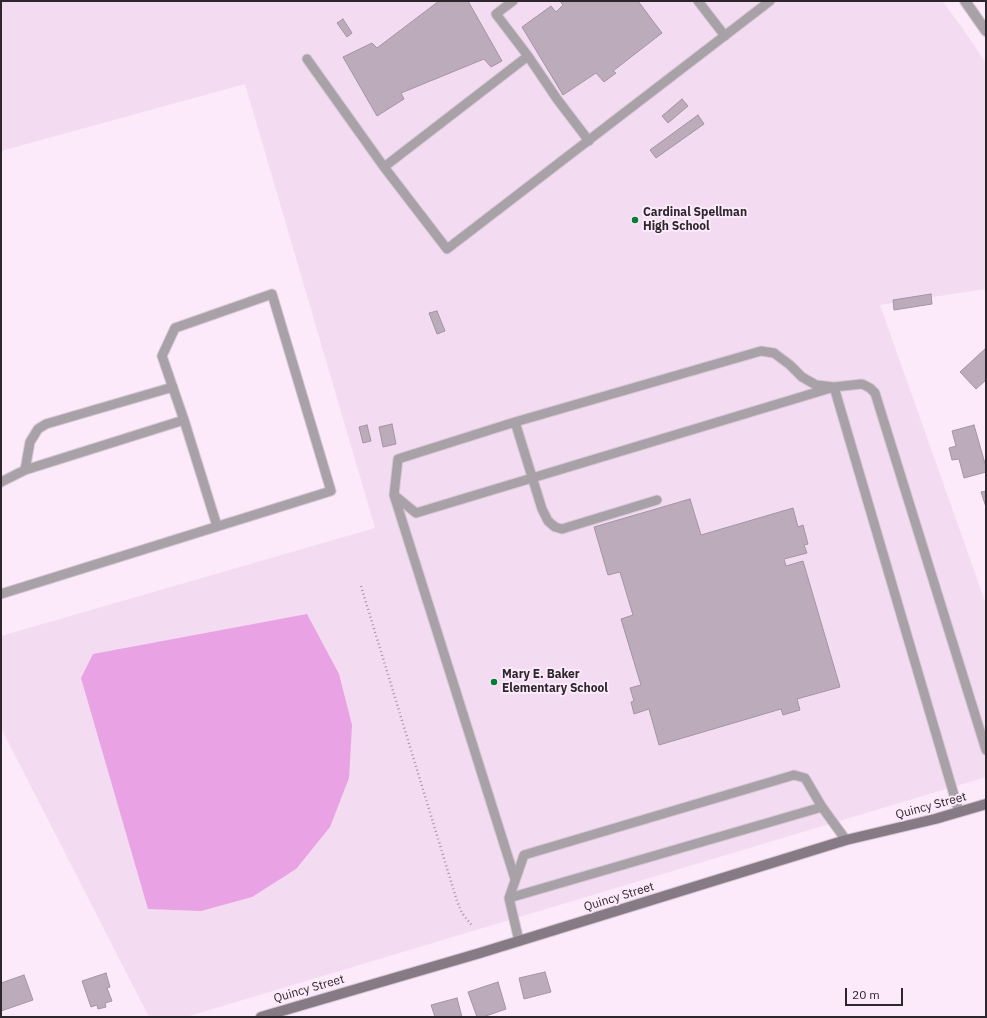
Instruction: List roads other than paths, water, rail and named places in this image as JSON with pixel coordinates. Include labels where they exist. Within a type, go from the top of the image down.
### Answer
[{"type":"main road","name":"Quincy Street","points":[[261,1017],[519,941],[846,840],[935,819],[986,804]]},
{"type":"street","points":[[965,1],[986,31]]},
{"type":"lane","points":[[513,1],[496,14],[589,141]]},
{"type":"lane","points":[[698,1],[725,36]]},
{"type":"lane","points":[[308,59],[384,167],[447,249],[770,1]]},
{"type":"lane","points":[[384,167],[528,56]]},
{"type":"lane","points":[[1,594],[331,491],[272,294],[175,328],[162,356],[184,420],[217,526]]},
{"type":"lane","points":[[515,879],[394,495],[398,459],[515,422],[761,351],[774,353],[790,365],[802,378],[816,385],[834,387]]},
{"type":"lane","points":[[394,495],[416,513],[834,387],[862,384],[870,388],[875,394],[986,750]]},
{"type":"lane","points":[[25,470],[30,442],[38,429],[46,424],[172,387]]},
{"type":"lane","points":[[834,387],[959,812]]},
{"type":"lane","points":[[1,482],[25,470],[184,420]]},
{"type":"lane","points":[[515,422],[542,509],[548,521],[555,527],[562,529],[657,500]]},
{"type":"lane","points":[[519,941],[509,898],[524,855],[794,775],[805,778],[822,807],[846,840]]},
{"type":"lane","points":[[509,898],[822,807]]},
{"type":"place","name":"Cardinal Spellman High School","points":[[635,220]]},
{"type":"place","name":"Mary E. Baker Elementary School","points":[[494,682]]}]
